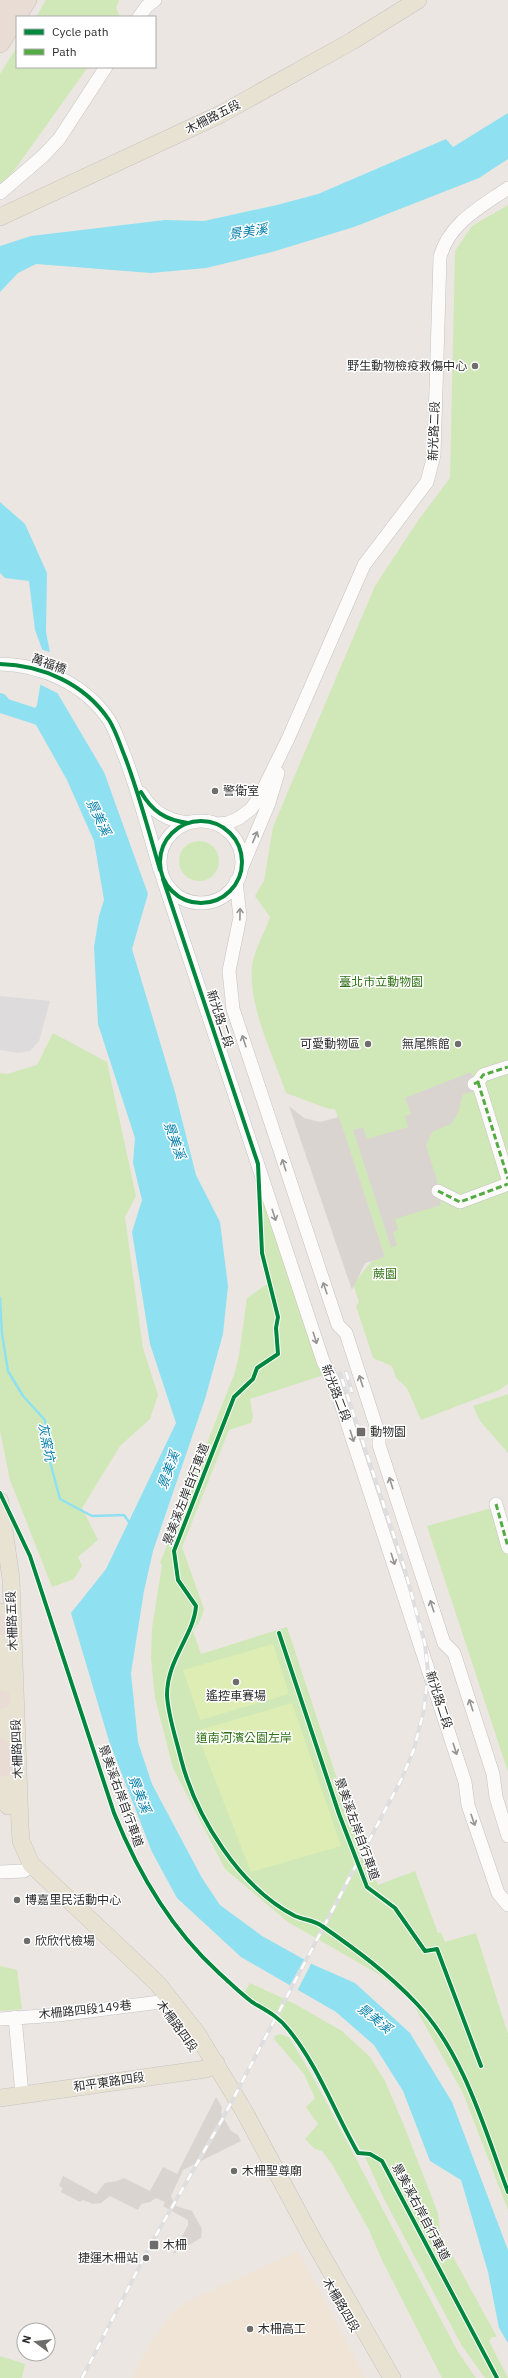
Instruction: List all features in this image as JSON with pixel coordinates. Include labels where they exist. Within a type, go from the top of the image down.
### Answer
[{"type":"highway","points":[[0,15],[9,0]]},
{"type":"highway","points":[[16,16],[26,0]]},
{"type":"highway","points":[[0,43],[16,17]]},
{"type":"highway","points":[[0,1748],[5,1767]]},
{"type":"main road","name":"木柵路五段","points":[[0,217],[221,114],[352,41],[418,0]]},
{"type":"main road","name":"木柵路五段","points":[[0,1501],[11,1579],[3,1692]]},
{"type":"main road","name":"木柵路五段","points":[[0,1558],[0,1672]]},
{"type":"main road","points":[[0,1676],[3,1692]]},
{"type":"main road","name":"木柵路四段","points":[[3,1692],[5,1767],[13,1846],[28,1867],[150,1976],[164,1999],[196,2032],[211,2066],[382,2378]]},
{"type":"main road","name":"木柵路四段","points":[[3,1692],[21,1841],[28,1867]]},
{"type":"main road","name":"和平東路四段","points":[[0,2098],[211,2066]]},
{"type":"main road","name":"木柵路四段","points":[[252,2140],[313,2240],[392,2378]]},
{"type":"street","points":[[140,16],[147,6],[155,0]]},
{"type":"street","points":[[0,193],[43,156],[59,139],[105,68]]},
{"type":"street","name":"新光路二段","points":[[217,824],[233,821],[251,809],[259,798],[288,739],[364,565],[430,477],[434,455],[439,271],[443,245],[457,225],[508,188]]},
{"type":"street","name":"萬福橋","points":[[0,664],[34,667],[71,684],[101,710],[115,733]]},
{"type":"street","name":"新光路二段","points":[[115,733],[133,779],[162,874],[323,1361],[334,1384],[424,1654],[465,1782],[468,1805],[498,1893],[508,1905]]},
{"type":"street","name":"新光路二段","points":[[288,739],[269,803],[238,877],[240,917],[229,971],[233,1009],[338,1325],[346,1333],[379,1435],[379,1446],[444,1643],[454,1653],[493,1774],[496,1797],[508,1836]]},
{"type":"street","name":"新光路二段","points":[[133,779],[146,801],[159,814],[173,820],[188,823]]},
{"type":"street","points":[[207,821],[217,824],[229,832],[238,844],[241,858],[238,877],[224,895],[208,902],[199,903],[190,901],[174,893],[162,874],[161,855],[165,841],[175,830],[188,823],[207,821]]},
{"type":"street","points":[[508,1067],[483,1075],[476,1083],[508,1179]]},
{"type":"street","points":[[438,1191],[460,1202],[508,1184]]},
{"type":"street","points":[[496,1504],[508,1547]]},
{"type":"street","points":[[0,1872],[28,1867]]},
{"type":"street","name":"木柵路四段149巷","points":[[0,2019],[58,2015],[164,1999]]},
{"type":"street","points":[[15,2018],[22,2094]]},
{"type":"shaded area","points":[[0,996],[50,1001],[39,1041],[30,1051],[18,1053],[0,1050]]},
{"type":"shaded area","points":[[471,1072],[476,1091],[463,1094],[458,1113],[451,1124],[432,1132],[426,1145],[437,1181],[441,1205],[395,1219],[398,1230],[393,1232],[397,1246],[391,1247],[353,1130],[363,1127],[367,1139],[408,1127],[405,1116],[411,1114],[405,1098]]},
{"type":"shaded area","points":[[289,1106],[304,1118],[320,1122],[339,1117],[385,1257],[365,1263],[352,1290]]},
{"type":"shaded area","points":[[216,2097],[222,2107],[221,2113],[231,2131],[238,2135],[241,2141],[183,2170],[171,2196],[176,2206],[192,2211],[202,2229],[201,2238],[173,2254],[188,2225],[188,2220],[163,2206],[165,2202],[156,2198],[150,2202],[141,2204],[138,2210],[110,2196],[101,2203],[93,2204],[83,2200],[80,2202],[61,2192],[63,2188],[59,2186],[63,2176],[96,2194],[105,2183],[124,2178],[150,2191],[163,2167],[177,2174]]},
{"type":"shaded area","name":"木柵高工","points":[[298,2251],[366,2378],[132,2378],[149,2345],[172,2313],[186,2302]]},
{"type":"green space","points":[[46,0],[119,0],[116,8],[120,16],[37,16]]},
{"type":"green space","points":[[16,49],[16,68],[87,68],[13,172],[0,184],[0,74]]},
{"type":"green space","name":"臺北市立動物園","points":[[508,205],[508,1384],[499,1390],[421,1420],[407,1388],[396,1378],[392,1366],[373,1358],[356,1306],[359,1302],[353,1284],[375,1257],[384,1254],[335,1109],[329,1109],[286,1093],[263,1030],[254,997],[252,966],[255,954],[270,917],[255,896],[264,881],[273,827],[375,586],[417,522],[450,478],[455,251],[472,226]]},
{"type":"green space","points":[[203,841],[210,844],[216,850],[219,861],[218,869],[210,878],[203,881],[195,881],[188,878],[180,869],[179,857],[182,850],[191,842]]},
{"type":"green space","points":[[53,1033],[107,1062],[136,1196],[125,1217],[143,1348],[158,1395],[150,1419],[120,1446],[82,1508],[98,1540],[78,1557],[82,1566],[74,1579],[52,1587],[10,1480],[0,1431],[0,1073],[7,1074],[37,1065]]},
{"type":"green space","name":"道南河濱公園左岸","points":[[263,1195],[324,1375],[250,1399],[253,1417],[251,1423],[229,1430],[182,1547],[204,1609],[200,1621],[193,1631],[201,1654],[287,1627],[370,1879],[375,1878],[378,1885],[415,1871],[438,1933],[441,1932],[445,1942],[476,1933],[508,2034],[508,2210],[463,2093],[412,2002],[380,1975],[288,1922],[225,1869],[173,1768],[155,1698],[151,1658],[152,1628],[162,1565],[160,1563],[235,1372],[239,1355],[247,1298],[270,1282],[258,1223]]},
{"type":"green space","points":[[508,1394],[508,1453],[480,1421],[473,1406]]},
{"type":"green space","points":[[492,1508],[499,1522],[508,1556],[508,1772],[427,1526]]},
{"type":"green space","name":"遙控車賽場","points":[[273,1644],[289,1694],[200,1720],[183,1670]]},
{"type":"green space","points":[[292,1703],[341,1846],[251,1872],[196,1731]]},
{"type":"green space","points":[[0,1966],[17,1970],[22,2009],[0,2011]]},
{"type":"green space","points":[[250,1983],[295,2004],[342,2031],[370,2057],[385,2081],[403,2123],[438,2213],[440,2233],[497,2337],[492,2337],[489,2341],[508,2378],[499,2378],[382,2158],[360,2149],[299,2042],[244,1993]]},
{"type":"green space","points":[[280,2034],[289,2037],[314,2079],[458,2352],[476,2378],[442,2378],[382,2260],[369,2230],[332,2164],[322,2151],[315,2149],[305,2139],[318,2124],[306,2107],[315,2098],[304,2074],[274,2039],[275,2036]]},
{"type":"green space","points":[[365,2157],[375,2158],[379,2162],[494,2378],[485,2378],[462,2346],[384,2199]]},
{"type":"green space","points":[[0,2356],[25,2364],[22,2378],[0,2378]]},
{"type":"water","name":"景美溪","points":[[508,113],[508,159],[479,178],[354,227],[272,252],[206,268],[151,273],[36,264],[18,273],[0,292],[0,246],[31,236],[165,220],[204,221],[277,205],[318,194],[446,139],[453,147]]},
{"type":"water","name":"景美溪","points":[[0,502],[25,524],[47,573],[46,632],[58,694],[104,772],[148,894],[132,949],[175,1092],[196,1175],[220,1222],[228,1286],[223,1334],[205,1399],[153,1551],[144,1591],[131,1673],[138,1742],[152,1784],[202,1878],[220,1905],[262,1936],[314,1965],[355,1983],[410,2033],[452,2102],[508,2250],[508,2343],[499,2328],[488,2272],[461,2180],[430,2161],[403,2091],[374,2045],[336,2012],[241,1957],[177,1898],[152,1852],[109,1741],[71,1613],[106,1569],[176,1423],[150,1344],[132,1232],[142,1200],[133,1163],[135,1138],[98,1024],[94,947],[99,916],[104,900],[94,841],[67,780],[31,716],[37,705],[45,657],[35,630],[29,581],[5,578],[0,573]]},
{"type":"pier","points":[[40,649],[53,653],[61,695],[39,684],[43,657]]},
{"type":"pier","points":[[305,1958],[312,1962],[297,1991],[289,1987]]},
{"type":"waterway","points":[[0,701],[4,706],[47,720]]},
{"type":"waterway","name":"灰窯坑","points":[[0,1298],[2,1334],[8,1371],[23,1396],[45,1420],[49,1458],[60,1499],[92,1516],[124,1515],[131,1525]]},
{"type":"railway","points":[[346,1372],[352,1392]]},
{"type":"railway","points":[[82,2378],[151,2244],[223,2118],[402,1778],[414,1749],[424,1710],[428,1672],[425,1644],[404,1566],[340,1373]]},
{"type":"marked path","points":[[474,1084],[478,1082],[483,1075],[508,1067]]},
{"type":"marked path","points":[[478,1082],[508,1179]]},
{"type":"marked path","points":[[438,1191],[460,1202],[508,1184]]},
{"type":"marked path","points":[[496,1504],[508,1547]]},
{"type":"cycle path","points":[[0,664],[31,668],[61,679],[88,696],[99,707],[109,720],[116,733],[125,757],[160,870]]},
{"type":"cycle path","points":[[141,792],[145,799],[160,814],[172,820],[188,823]]},
{"type":"cycle path","points":[[201,821],[217,824],[230,833],[239,846],[242,862],[239,878],[230,891],[217,900],[201,903],[185,900],[172,891],[163,878],[160,862],[163,846],[172,833],[185,824],[201,821]]},
{"type":"cycle path","name":"景美溪左岸自行車道","points":[[163,879],[258,1164],[262,1253],[278,1317],[276,1328],[278,1354],[257,1368],[253,1379],[234,1397],[174,1551],[178,1580],[196,1606],[191,1627],[171,1670],[168,1682],[167,1695],[172,1727],[188,1781],[197,1804],[209,1827],[238,1869],[275,1903],[295,1916],[319,1924],[371,1962],[395,1982],[417,2004],[433,2024],[448,2045],[471,2093],[508,2192]]},
{"type":"cycle path","name":"景美溪右岸自行車道","points":[[0,1493],[30,1556],[114,1813],[123,1835],[145,1878],[170,1918],[201,1955],[243,1995],[276,2017],[288,2029],[317,2073],[358,2153],[370,2154],[382,2161],[497,2378]]},
{"type":"cycle path","name":"景美溪左岸自行車道","points":[[279,1633],[339,1814],[367,1887],[395,1908],[425,1951],[437,1949],[481,2066]]},
{"type":"place","name":"野生動物檢疫救傷中心","points":[[475,366]]},
{"type":"place","name":"警衛室","points":[[215,791]]},
{"type":"place","name":"可愛動物區","points":[[368,1044]]},
{"type":"place","name":"無尾熊館","points":[[458,1044]]},
{"type":"place","name":"動物園","points":[[361,1432]]},
{"type":"place","name":"遙控車賽場","points":[[236,1682]]},
{"type":"place","name":"博嘉里民活動中心","points":[[17,1900]]},
{"type":"place","name":"欣欣代檢場","points":[[27,1941]]},
{"type":"place","name":"木柵聖尊廟","points":[[234,2171]]},
{"type":"place","name":"木柵","points":[[154,2245]]},
{"type":"place","name":"捷運木柵站","points":[[146,2258]]},
{"type":"place","name":"木柵高工","points":[[250,2329]]},
{"type":"park label","name":"蕨園","points":[[385,1274]]}]
